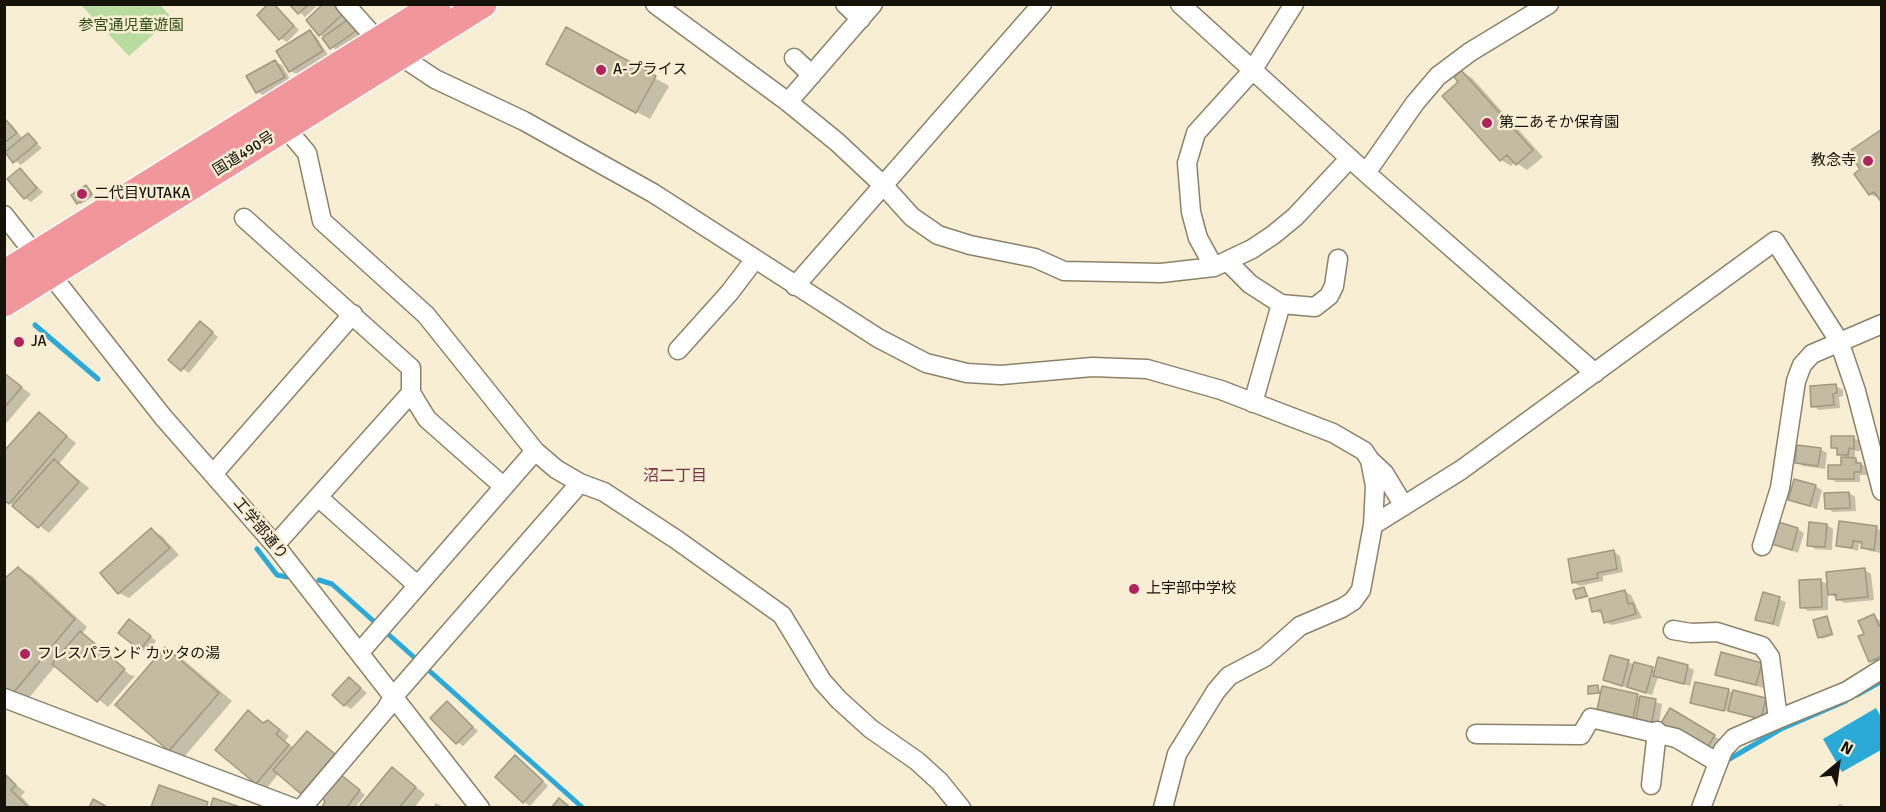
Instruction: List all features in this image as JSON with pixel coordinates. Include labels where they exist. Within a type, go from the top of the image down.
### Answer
[{"type":"highway","name":"国道490号","points":[[278,119],[378,41],[437,4]]},
{"type":"highway","name":"国道490号","points":[[4,303],[42,265],[278,119],[401,56],[483,4]]},
{"type":"highway","name":"国道490号","points":[[4,274],[42,265]]},
{"type":"street","points":[[345,4],[378,41],[435,78],[525,121],[602,163],[653,193],[878,338],[926,363],[967,373],[1001,375],[1092,367],[1147,369],[1191,380],[1333,433],[1354,444],[1384,473],[1404,506]]},
{"type":"street","points":[[656,4],[788,102],[837,142],[884,186],[912,217],[938,235],[970,245],[1035,258],[1064,271],[1161,273],[1220,264],[1252,249],[1273,235],[1295,217],[1350,158]]},
{"type":"street","points":[[845,4],[861,19]]},
{"type":"street","points":[[788,102],[873,4]]},
{"type":"street","points":[[795,285],[1042,4]]},
{"type":"street","points":[[1180,4],[1366,173],[1595,373]]},
{"type":"street","points":[[1294,4],[1252,71],[1196,133],[1187,163],[1191,212],[1198,238],[1220,264],[1281,304],[1315,307],[1322,303],[1334,286],[1338,259]]},
{"type":"street","points":[[1366,173],[1415,103],[1438,76],[1470,52],[1549,4]]},
{"type":"street","points":[[794,58],[812,75]]},
{"type":"street","points":[[278,119],[307,153],[322,221],[426,315],[536,451],[556,469],[580,483],[604,492],[783,615],[822,681],[839,700],[870,729],[917,761],[940,782],[961,807]]},
{"type":"street","name":"工学部通り","points":[[4,215],[163,417],[275,545],[480,807]]},
{"type":"street","points":[[244,218],[411,368],[411,393],[428,419],[504,487]]},
{"type":"street","points":[[1373,525],[1461,470],[1775,241],[1839,341],[1856,391],[1881,491]]},
{"type":"street","points":[[678,350],[730,292],[755,259]]},
{"type":"street","points":[[1253,403],[1281,304]]},
{"type":"street","points":[[213,474],[353,314]]},
{"type":"street","points":[[1762,546],[1780,488],[1796,381],[1802,365],[1812,354],[1881,324]]},
{"type":"street","points":[[275,545],[411,393]]},
{"type":"street","points":[[360,652],[536,451]]},
{"type":"street","points":[[1163,807],[1177,754],[1216,691],[1229,676],[1265,657],[1300,626],[1353,601],[1361,590],[1367,569],[1373,525],[1375,486],[1370,460]]},
{"type":"street","points":[[302,807],[386,709],[393,697],[580,483]]},
{"type":"street","points":[[318,497],[417,585]]},
{"type":"street","points":[[1673,630],[1691,633],[1717,632],[1762,646],[1770,657],[1778,719]]},
{"type":"street","points":[[1701,807],[1717,762],[1723,750],[1734,738],[1847,691],[1881,669]]},
{"type":"street","points":[[4,698],[294,807]]},
{"type":"street","points":[[1476,734],[1581,735],[1591,718],[1657,731],[1676,738],[1717,762]]},
{"type":"street","points":[[1651,785],[1657,731]]},
{"type":"green space","name":"参宮通児童遊園","points":[[81,5],[160,5],[172,18],[129,56]]},
{"type":"water","points":[[1876,708],[1881,717],[1881,750],[1842,772],[1823,739]]},
{"type":"building","points":[[268,4],[274,4],[294,26],[279,40],[257,15]]},
{"type":"building","points":[[289,4],[309,4],[298,14]]},
{"type":"building","points":[[323,4],[335,4],[343,14],[319,36],[306,20]]},
{"type":"building","points":[[347,20],[356,31],[330,49],[322,38]]},
{"type":"building","name":"A-プライス","points":[[566,27],[656,76],[636,113],[546,64]]},
{"type":"building","points":[[310,30],[323,51],[289,72],[276,51]]},
{"type":"building","points":[[275,60],[285,77],[256,93],[246,76]]},
{"type":"building","name":"第二あそか保育園","points":[[1461,70],[1533,150],[1516,165],[1507,155],[1500,161],[1442,96],[1458,82],[1454,77]]},
{"type":"building","points":[[6,120],[17,133],[4,143],[4,121]]},
{"type":"building","name":"教念寺","points":[[1882,129],[1882,203],[1874,192],[1869,195],[1854,174],[1860,169],[1848,152]]},
{"type":"building","points":[[28,133],[37,143],[13,163],[5,152]]},
{"type":"building","points":[[20,168],[37,188],[24,199],[7,179]]},
{"type":"building","name":"二代目YUTAKA","points":[[86,185],[92,194],[77,204],[71,195]]},
{"type":"building","points":[[200,321],[213,332],[181,371],[168,360]]},
{"type":"building","points":[[4,373],[22,387],[4,408]]},
{"type":"building","points":[[1836,384],[1837,393],[1833,394],[1834,405],[1811,407],[1810,386]]},
{"type":"building","points":[[39,412],[67,436],[9,504],[4,500],[4,451]]},
{"type":"building","points":[[1831,436],[1854,436],[1854,449],[1849,448],[1848,455],[1837,455],[1837,448],[1831,448]]},
{"type":"building","points":[[1797,445],[1821,448],[1818,466],[1795,463]]},
{"type":"building","points":[[1841,457],[1856,458],[1856,463],[1861,463],[1861,472],[1854,472],[1854,479],[1828,479],[1828,465],[1841,465]]},
{"type":"building","points":[[54,459],[79,482],[38,528],[12,506]]},
{"type":"building","points":[[1794,479],[1816,485],[1810,506],[1788,500]]},
{"type":"building","points":[[1849,492],[1850,508],[1825,509],[1824,493]]},
{"type":"building","points":[[1775,521],[1798,528],[1792,550],[1768,543]]},
{"type":"building","points":[[1839,521],[1877,526],[1874,550],[1861,548],[1862,542],[1853,541],[1852,548],[1836,546]]},
{"type":"building","points":[[1809,522],[1827,524],[1825,547],[1807,546]]},
{"type":"building","points":[[151,528],[170,548],[118,594],[100,573]]},
{"type":"building","points":[[1614,550],[1617,569],[1597,573],[1598,578],[1572,583],[1568,559]]},
{"type":"building","name":"フレスパランド カッタの湯","points":[[18,567],[75,619],[14,692],[4,688],[4,579]]},
{"type":"building","points":[[1865,568],[1868,597],[1836,600],[1836,594],[1828,595],[1826,572]]},
{"type":"building","points":[[1821,579],[1822,607],[1800,608],[1799,580]]},
{"type":"building","points":[[1584,587],[1587,596],[1576,599],[1573,590]]},
{"type":"building","points":[[1625,590],[1628,604],[1633,603],[1636,614],[1604,623],[1601,610],[1592,612],[1589,599]]},
{"type":"building","points":[[1763,592],[1780,597],[1773,624],[1755,620]]},
{"type":"building","points":[[1874,614],[1879,626],[1882,624],[1882,656],[1869,662],[1858,636],[1864,634],[1858,621]]},
{"type":"building","points":[[1827,616],[1832,634],[1818,638],[1813,620]]},
{"type":"building","points":[[129,619],[151,636],[140,650],[118,633]]},
{"type":"building","points":[[80,631],[125,669],[97,702],[52,664]]},
{"type":"building","points":[[165,647],[219,693],[169,751],[115,705]]},
{"type":"building","points":[[1721,652],[1762,663],[1756,685],[1715,675]]},
{"type":"building","points":[[1610,655],[1629,660],[1622,686],[1603,680]]},
{"type":"building","points":[[1658,657],[1688,665],[1684,684],[1653,676]]},
{"type":"building","points":[[1634,662],[1653,667],[1646,693],[1627,687]]},
{"type":"building","points":[[349,677],[361,688],[344,706],[332,695]]},
{"type":"building","points":[[1695,682],[1729,689],[1724,711],[1690,703]]},
{"type":"building","points":[[1598,685],[1599,693],[1588,694],[1588,686]]},
{"type":"building","points":[[1602,686],[1638,694],[1633,718],[1597,710]]},
{"type":"building","points":[[1733,690],[1766,698],[1761,719],[1728,711]]},
{"type":"building","points":[[1640,696],[1656,699],[1652,722],[1636,719]]},
{"type":"building","points":[[447,701],[473,727],[456,744],[430,718]]},
{"type":"building","points":[[1670,708],[1715,735],[1706,750],[1661,723]]},
{"type":"building","points":[[248,710],[263,723],[268,720],[280,730],[276,734],[289,745],[256,784],[215,750]]},
{"type":"building","points":[[307,731],[335,754],[301,794],[273,770]]},
{"type":"building","points":[[515,755],[543,781],[523,803],[495,777]]},
{"type":"building","points":[[392,767],[416,787],[399,808],[358,808]]},
{"type":"building","points":[[340,774],[360,790],[346,808],[321,808],[325,802],[322,797]]},
{"type":"building","points":[[6,775],[16,785],[11,790],[29,808],[4,808]]},
{"type":"building","points":[[159,785],[208,802],[206,808],[151,807]]},
{"type":"building","points":[[213,798],[243,808],[210,808]]},
{"type":"building","points":[[559,798],[571,808],[551,808]]},
{"type":"building","points":[[93,799],[109,808],[89,808]]},
{"type":"waterway","points":[[35,325],[98,379]]},
{"type":"waterway","points":[[257,549],[277,575],[287,577]]},
{"type":"waterway","points":[[319,580],[332,584],[583,808]]},
{"type":"waterway","points":[[1857,695],[1882,681]]},
{"type":"waterway","points":[[1726,761],[1781,729],[1846,701]]},
{"type":"place","name":"A-プライス","points":[[601,70]]},
{"type":"place","name":"第二あそか保育園","points":[[1487,123]]},
{"type":"place","name":"教念寺","points":[[1868,161]]},
{"type":"place","name":"二代目YUTAKA","points":[[82,194]]},
{"type":"place","name":"JA","points":[[19,342]]},
{"type":"place","name":"上宇部中学校","points":[[1134,589]]},
{"type":"place","name":"フレスパランド カッタの湯","points":[[25,654]]},
{"type":"district","name":"沼二丁目","points":[[675,477]]}]
